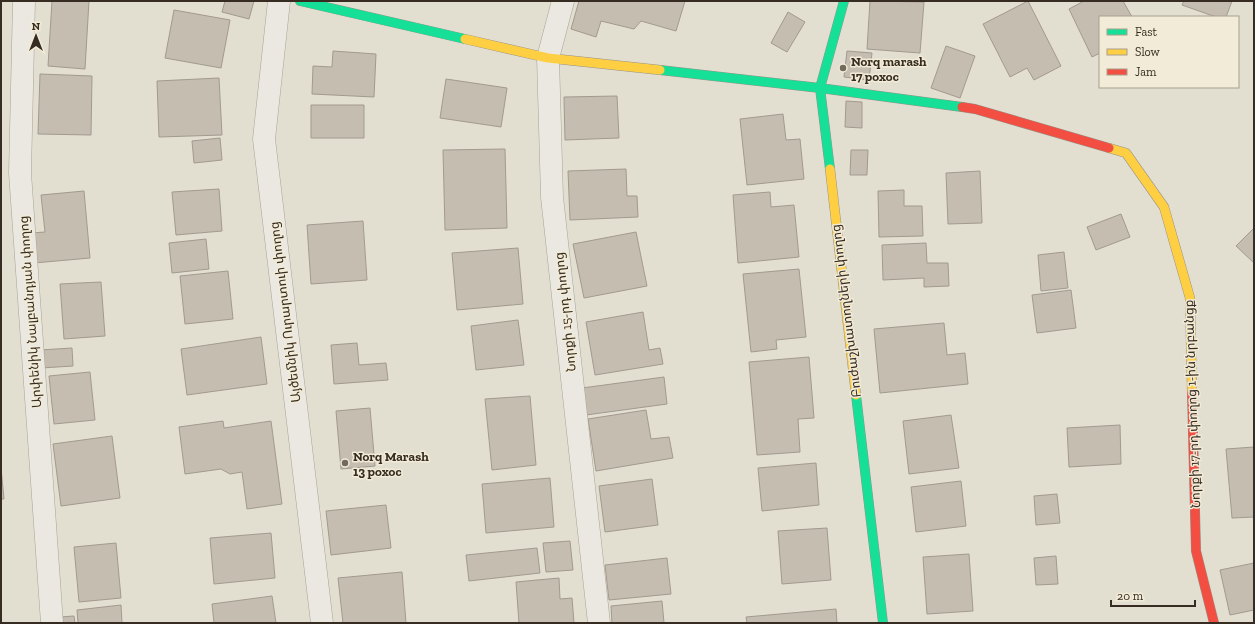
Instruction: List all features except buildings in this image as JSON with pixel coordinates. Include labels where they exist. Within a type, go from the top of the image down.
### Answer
[{"type":"street","name":"Արփենիկ Նալբանդյան փողոց","points":[[24,1],[20,173],[52,623]]},
{"type":"street","name":"Այծեմնիկ Ուրարտուի փողոց","points":[[279,1],[264,139],[322,623]]},
{"type":"street","name":"Նորքի 17-րդ փողոց 1-ին նրբանցք","points":[[300,1],[548,58],[820,88],[975,109],[1126,153],[1164,207],[1190,298],[1196,552],[1214,623]]},
{"type":"street","name":"Նորքի 15-րդ փողոց","points":[[562,1],[548,58],[552,197],[598,623]]},
{"type":"street","name":"Բուժաշխատողների փողոց","points":[[844,1],[820,88],[883,623]]},
{"type":"traffic: fast","points":[[300,1],[465,39]]},
{"type":"traffic: fast","points":[[830,169],[820,88],[844,1]]},
{"type":"traffic: fast","points":[[660,70],[820,88],[962,107]]},
{"type":"traffic: fast","points":[[856,395],[883,623]]},
{"type":"traffic: slow","points":[[465,39],[548,58],[660,70]]},
{"type":"traffic: slow","points":[[1109,148],[1126,153],[1164,207],[1190,298],[1192,393]]},
{"type":"traffic: slow","points":[[830,169],[856,395]]},
{"type":"traffic: jam","points":[[962,107],[975,109],[1109,148]]},
{"type":"traffic: jam","points":[[1192,393],[1196,551],[1214,623]]},
{"type":"place","name":"Norq marash 17 poxoc","points":[[843,68]]},
{"type":"place","name":"Norq Marash 13 poxoc","points":[[345,463]]}]
